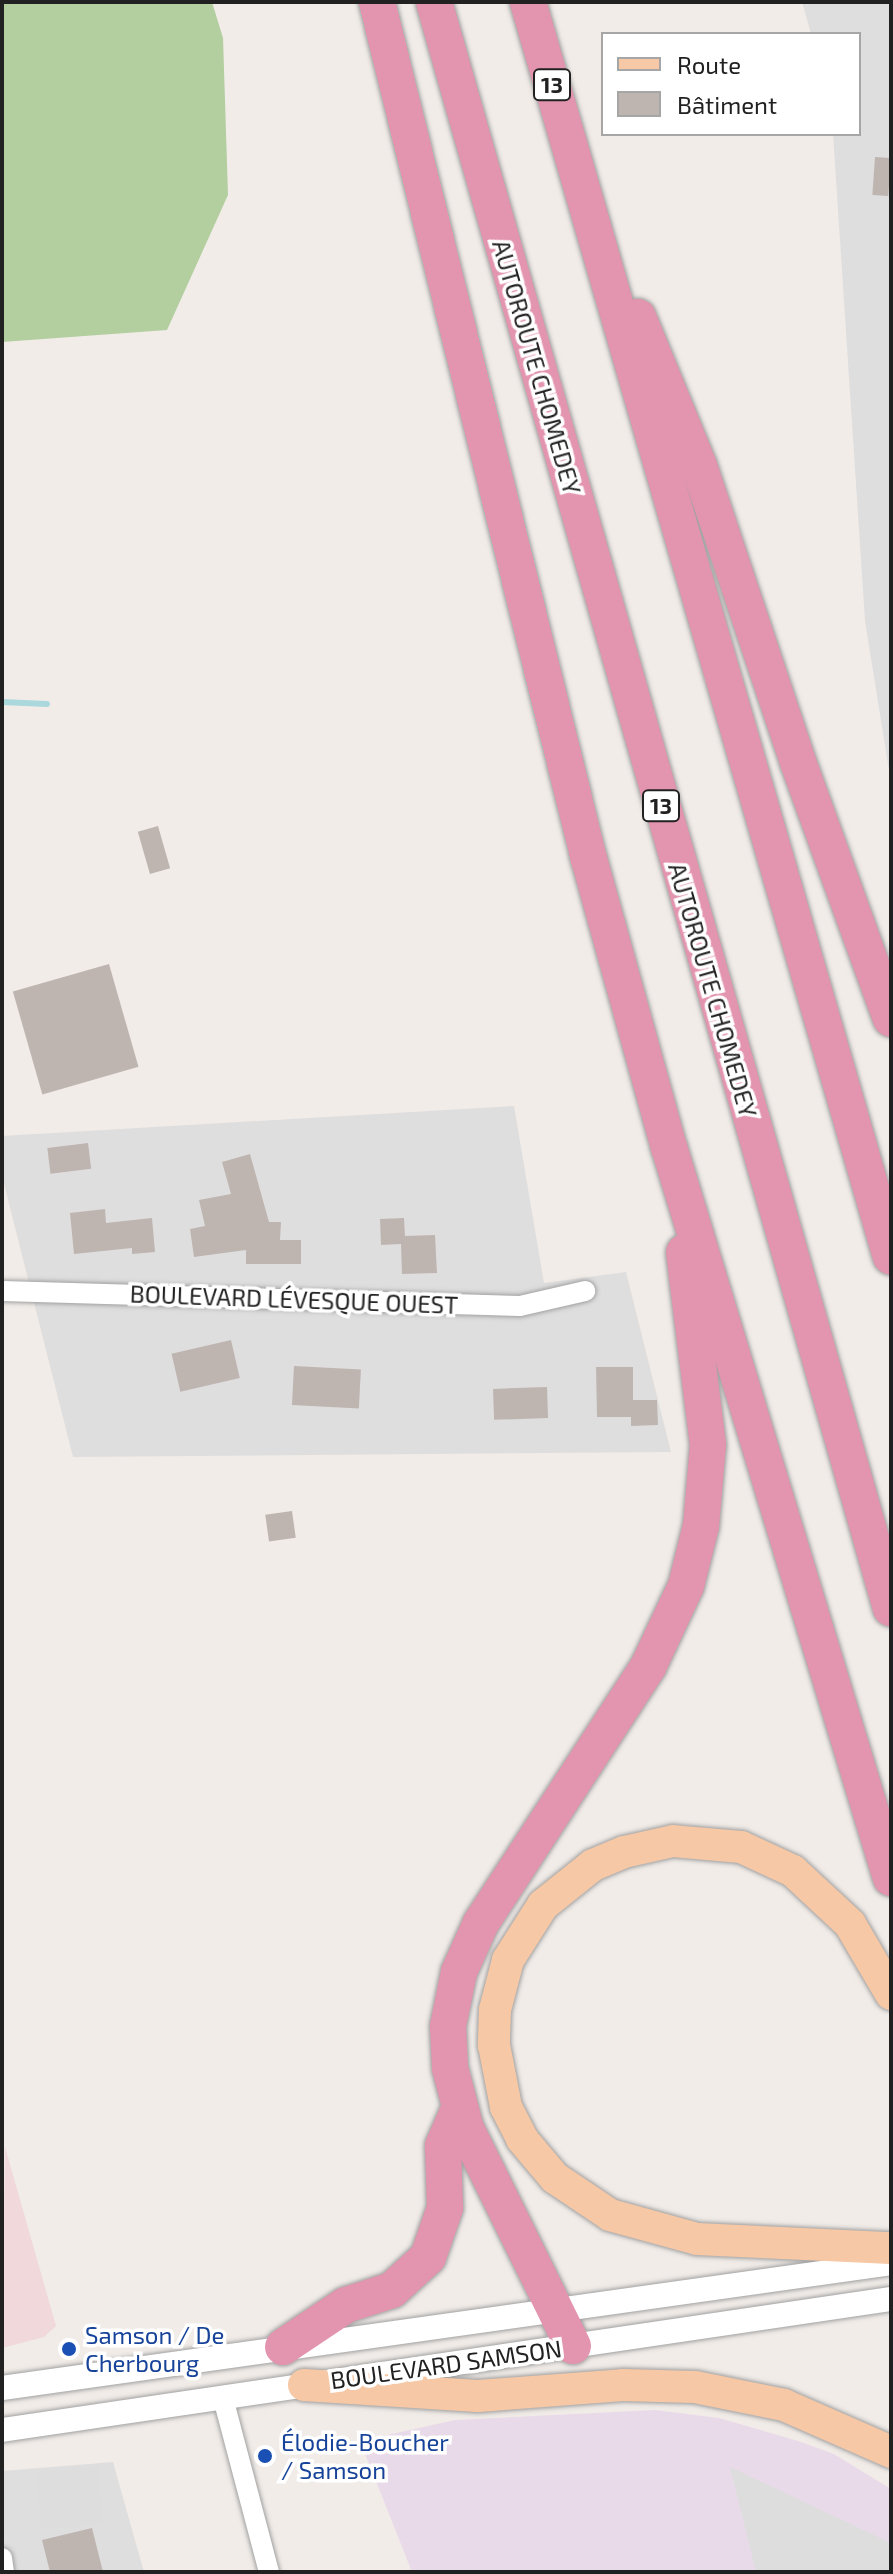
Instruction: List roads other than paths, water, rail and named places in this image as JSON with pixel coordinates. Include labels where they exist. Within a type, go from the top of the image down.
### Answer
[{"type":"highway","points":[[377,2],[567,776],[669,1147],[891,1878]]},
{"type":"highway","name":"AUTOROUTE CHOMEDEY","points":[[434,2],[891,1608]]},
{"type":"highway","name":"13","points":[[528,2],[891,1257]]},
{"type":"highway","points":[[576,167],[699,466],[798,762],[891,1019]]},
{"type":"highway","points":[[573,2346],[553,2311],[459,2109],[448,2026],[466,1955],[496,1897],[655,1656],[679,1604],[698,1537],[708,1468],[706,1402],[669,1147]]},
{"type":"highway","points":[[283,2347],[346,2305],[392,2290],[428,2257],[445,2208],[443,2146],[459,2109]]},
{"type":"main road","points":[[891,1994],[850,1924],[800,1876],[741,1847],[673,1841],[624,1852],[593,1865],[543,1905],[508,1960],[495,2010],[494,2045],[506,2107],[522,2139],[555,2178],[610,2215],[697,2239],[891,2248]]},
{"type":"main road","points":[[304,2385],[478,2396],[623,2385],[695,2387],[784,2405],[891,2452]]},
{"type":"street","name":"BOULEVARD LÉVESQUE OUEST","points":[[2,1291],[520,1306],[585,1291]]},
{"type":"street","name":"BOULEVARD SAMSON","points":[[2,2388],[891,2263]]},
{"type":"street","name":"BOULEVARD SAMSON","points":[[2,2430],[891,2299]]},
{"type":"street","points":[[223,2398],[269,2572]]},
{"type":"street","points":[[2,2558],[4,2572]]},
{"type":"waterway","points":[[2,702],[47,704]]},
{"type":"place","name":"Samson / De Cherbourg","points":[[69,2349]]},
{"type":"place","name":"Élodie-Boucher / Samson","points":[[265,2456]]}]
